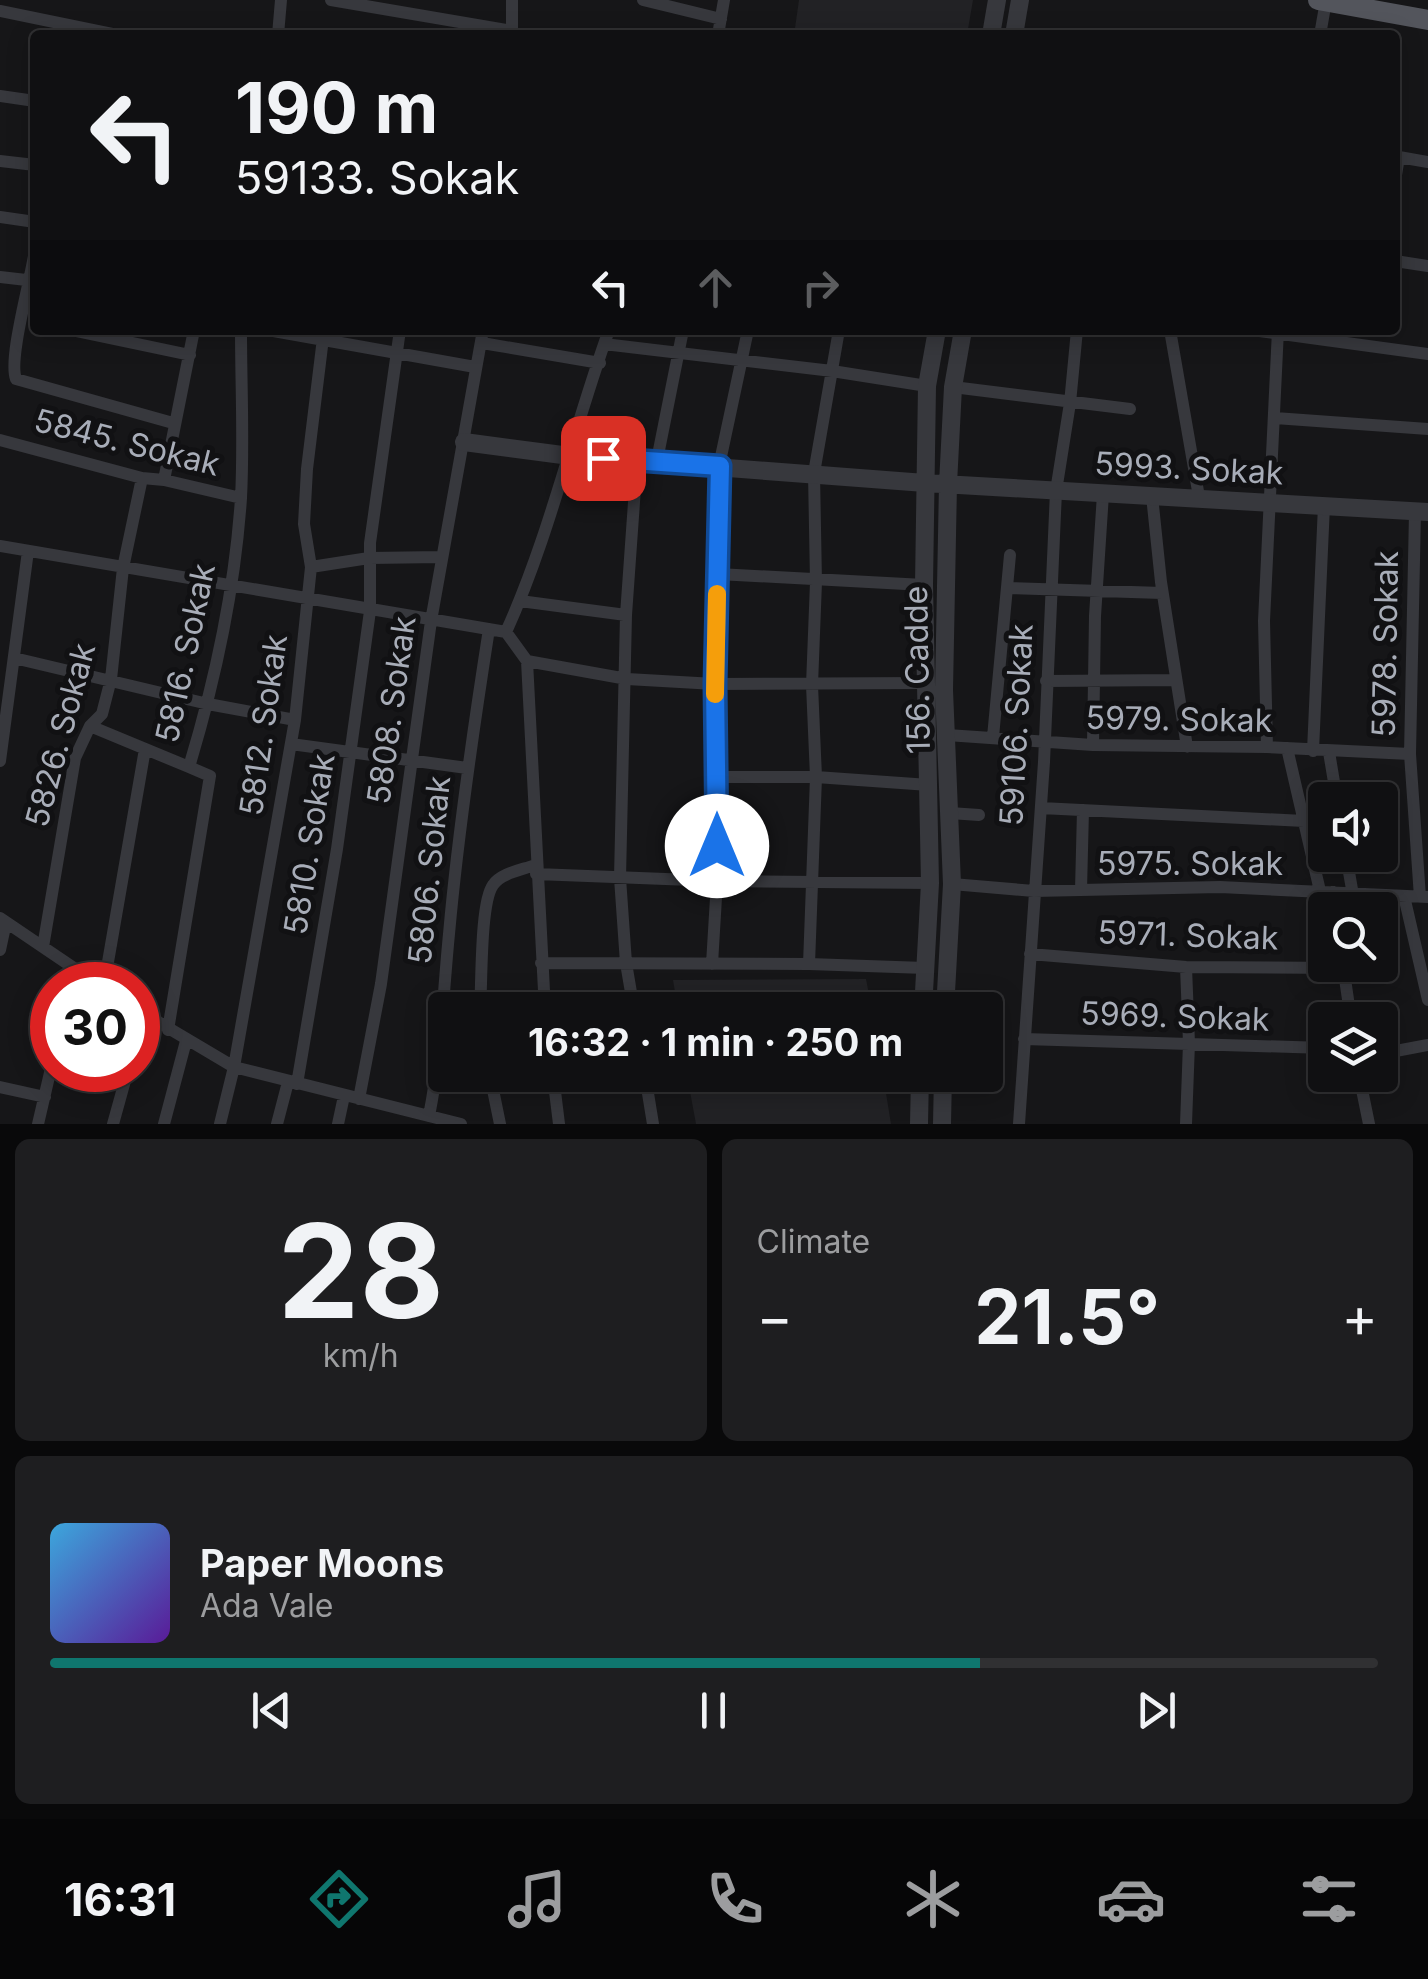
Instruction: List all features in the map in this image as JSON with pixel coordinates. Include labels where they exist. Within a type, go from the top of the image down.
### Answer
[{"type":"main road","points":[[1322,1],[1428,20]]},
{"type":"street","points":[[278,30],[281,0]]},
{"type":"street","points":[[331,0],[496,30]]},
{"type":"street","points":[[512,0],[512,30]]},
{"type":"street","points":[[643,0],[721,18]]},
{"type":"street","points":[[719,30],[724,0]]},
{"type":"street","points":[[992,30],[997,0]]},
{"type":"street","points":[[1015,30],[1020,0]]},
{"type":"street","points":[[1320,30],[1322,1]]},
{"type":"street","points":[[0,10],[94,30]]},
{"type":"street","points":[[0,96],[30,100]]},
{"type":"street","points":[[1400,157],[1428,162]]},
{"type":"street","points":[[0,162],[30,165]]},
{"type":"street","points":[[0,216],[30,221]]},
{"type":"street","points":[[1400,262],[1428,266]]},
{"type":"street","points":[[0,276],[30,281]]},
{"type":"street","points":[[29,321],[14,349],[16,379],[173,423]]},
{"type":"street","points":[[95,335],[190,355]]},
{"type":"street","points":[[164,480],[193,335]]},
{"type":"street","name":"5816. Sokak","points":[[168,1030],[210,776],[189,767],[208,704],[230,586],[240,498],[241,335]]},
{"type":"street","points":[[324,335],[475,367]]},
{"type":"street","name":"5812. Sokak","points":[[220,1124],[234,1067],[295,720],[311,567],[304,524],[306,488],[324,335]]},
{"type":"street","points":[[396,353],[399,335]]},
{"type":"street","points":[[657,460],[682,335]]},
{"type":"street","points":[[712,964],[717,881],[715,684],[720,466],[747,335]]},
{"type":"street","points":[[809,964],[816,777],[812,685],[816,582],[814,472],[838,335]]},
{"type":"street","name":"156. Cadde","points":[[924,992],[930,883],[924,585],[926,386],[936,335]]},
{"type":"street","name":"156. Cadde","points":[[946,992],[952,884],[944,690],[948,484],[953,388],[962,335]]},
{"type":"street","name":"59106. Sokak","points":[[1019,1124],[1056,490],[1077,335]]},
{"type":"street","points":[[1171,335],[1198,496]]},
{"type":"street","points":[[1267,747],[1264,621],[1278,335]]},
{"type":"street","points":[[1298,335],[1428,354]]},
{"type":"street","points":[[482,336],[600,363]]},
{"type":"street","name":"5808. Sokak","points":[[359,1099],[382,984],[431,621],[482,336]]},
{"type":"street","points":[[506,632],[570,456],[606,337],[926,386]]},
{"type":"street","name":"5810. Sokak","points":[[278,1124],[292,1083],[351,752],[370,611],[369,558],[396,353]]},
{"type":"street","points":[[953,388],[1130,410]]},
{"type":"street","points":[[1276,418],[1428,430]]},
{"type":"street","name":"5845. Sokak","points":[[0,440],[142,478],[240,498]]},
{"type":"street","name":"5993. Sokak","points":[[464,442],[570,456],[948,484],[1422,512]]},
{"type":"street","points":[[631,992],[620,878],[626,615],[636,460]]},
{"type":"street","name":"5826. Sokak","points":[[42,947],[63,813],[76,758],[90,726],[102,714],[111,679],[123,568],[142,478]]},
{"type":"street","points":[[1093,745],[1102,494]]},
{"type":"street","points":[[1152,496],[1162,593],[1187,747]]},
{"type":"street","points":[[1313,751],[1324,505]]},
{"type":"street","name":"5978. Sokak","points":[[1422,512],[1421,640],[1410,754],[1424,897]]},
{"type":"street","points":[[0,546],[506,632],[527,661],[543,992]]},
{"type":"street","points":[[0,761],[28,551]]},
{"type":"street","points":[[993,737],[1010,555]]},
{"type":"street","points":[[311,567],[369,558],[442,557]]},
{"type":"street","points":[[718,574],[924,585]]},
{"type":"street","points":[[1006,588],[1162,593]]},
{"type":"street","points":[[520,601],[626,615]]},
{"type":"street","name":"5806. Sokak","points":[[430,1116],[440,1066],[467,768],[489,630]]},
{"type":"street","points":[[14,658],[208,704],[295,720]]},
{"type":"street","points":[[527,661],[627,679],[715,684],[925,683]]},
{"type":"street","points":[[1046,681],[1176,680]]},
{"type":"street","points":[[90,726],[189,767]]},
{"type":"street","name":"5979. Sokak","points":[[947,735],[1093,745],[1410,754]]},
{"type":"street","points":[[291,744],[467,768]]},
{"type":"street","points":[[1286,748],[1326,892]]},
{"type":"street","points":[[105,962],[145,749]]},
{"type":"street","points":[[1328,752],[1334,782]]},
{"type":"street","points":[[718,777],[816,777],[929,785]]},
{"type":"street","points":[[1040,808],[1304,821]]},
{"type":"street","points":[[1080,890],[1084,810]]},
{"type":"street","points":[[950,814],[978,815]]},
{"type":"street","points":[[481,992],[486,908],[491,886],[502,877],[535,870],[620,878],[930,883]]},
{"type":"street","name":"5975. Sokak","points":[[952,884],[1034,891],[1220,887],[1326,892]]},
{"type":"street","name":"5975. Sokak","points":[[1398,896],[1424,897]]},
{"type":"street","points":[[1404,896],[1428,1000]]},
{"type":"street","points":[[0,950],[3,920],[64,962]]},
{"type":"street","name":"5971. Sokak","points":[[1030,954],[1186,967],[1308,966]]},
{"type":"street","points":[[540,964],[925,968]]},
{"type":"street","points":[[1186,967],[1186,1124]]},
{"type":"street","points":[[160,1025],[234,1067],[359,1099],[410,1118],[430,1116],[460,1124]]},
{"type":"street","name":"5969. Sokak","points":[[1024,1039],[1308,1048]]},
{"type":"street","points":[[164,1124],[186,1041]]},
{"type":"street","points":[[1398,1051],[1428,1045]]},
{"type":"street","points":[[0,1087],[44,1097]]},
{"type":"street","points":[[38,1124],[45,1092]]},
{"type":"street","points":[[113,1124],[122,1092]]},
{"type":"street","points":[[493,1092],[500,1124]]},
{"type":"street","points":[[555,1092],[559,1124]]},
{"type":"street","points":[[648,1092],[653,1124]]},
{"type":"street","points":[[919,1124],[920,1092]]},
{"type":"street","points":[[942,1124],[943,1092]]},
{"type":"street","points":[[1362,1092],[1369,1124]]},
{"type":"street","points":[[338,1124],[344,1096]]},
{"type":"shaded area","points":[[799,0],[973,0],[968,30],[795,30]]},
{"type":"shaded area","points":[[866,979],[869,992],[675,992],[673,980]]},
{"type":"shaded area","points":[[690,1092],[886,1092],[891,1124],[696,1124]]},
{"type":"slow traffic","points":[[715,694],[717,594]]},
{"type":"route","points":[[603,458],[720,466],[715,684],[717,846]]}]
